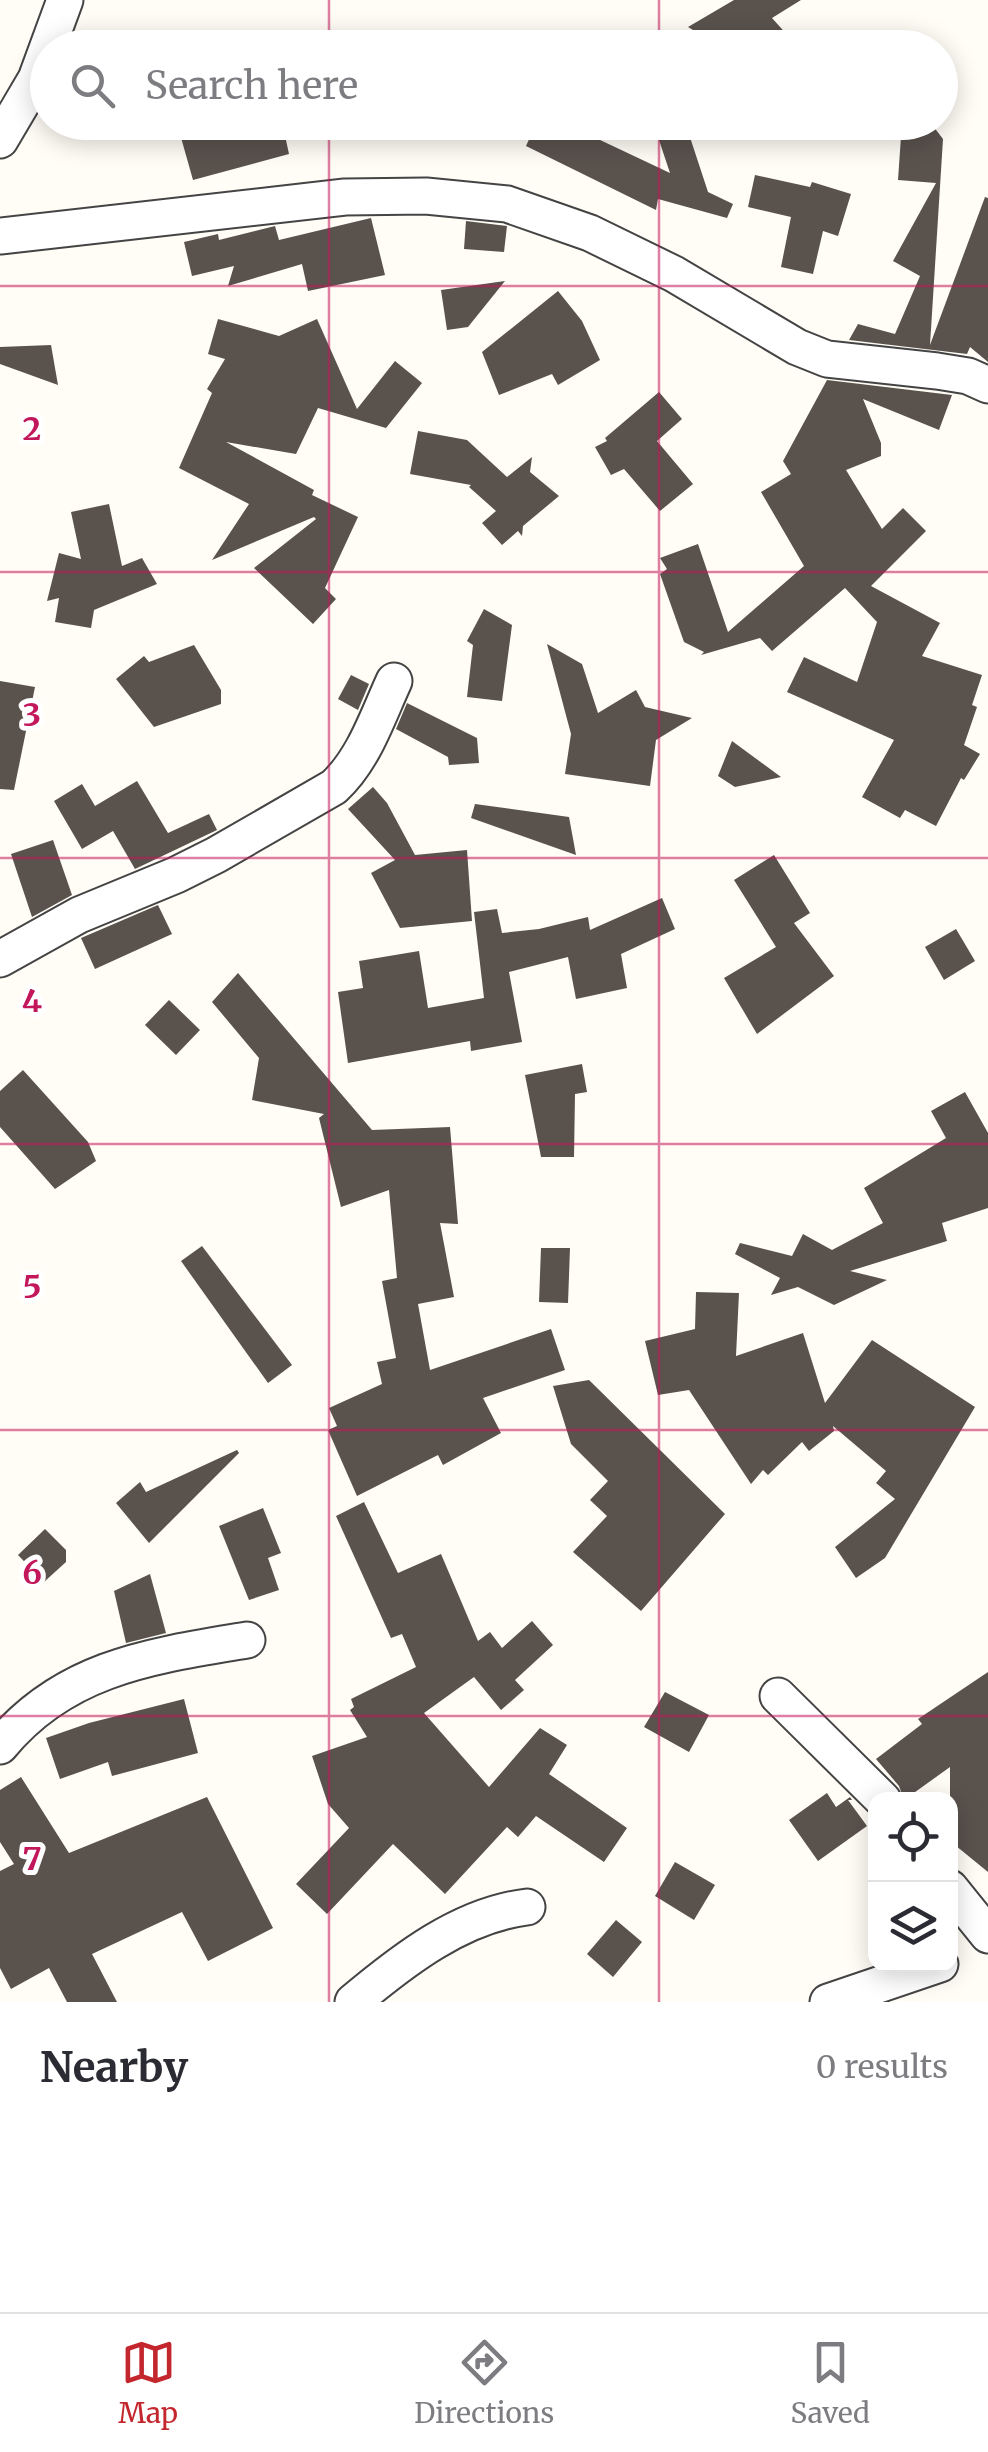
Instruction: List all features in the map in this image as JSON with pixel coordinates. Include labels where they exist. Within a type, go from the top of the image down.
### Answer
[{"type":"street","points":[[54,30],[65,0]]},
{"type":"street","points":[[0,140],[30,88]]},
{"type":"street","points":[[0,236],[345,196],[426,196],[507,204],[590,233],[674,274],[797,347],[828,359],[937,370],[988,385]]},
{"type":"street","points":[[0,959],[79,914],[216,855],[334,787],[348,774],[365,746],[394,681]]},
{"type":"street","points":[[0,1746],[32,1711],[58,1692],[93,1675],[168,1654],[247,1640]]},
{"type":"street","points":[[778,1696],[875,1792]]},
{"type":"street","points":[[958,1898],[988,1935]]},
{"type":"street","points":[[353,2002],[457,1928],[498,1911],[527,1907]]},
{"type":"street","points":[[958,1958],[988,1948]]},
{"type":"street","points":[[828,2002],[916,1972]]},
{"type":"building","points":[[734,0],[801,0],[772,18],[783,30],[688,27]]},
{"type":"building","points":[[182,140],[286,140],[289,154],[193,180]]},
{"type":"building","points":[[529,140],[600,140],[670,173],[659,140],[691,140],[708,192],[733,204],[727,218],[658,199],[656,210],[526,146]]},
{"type":"building","points":[[901,140],[943,140],[930,345],[985,197],[988,198],[988,362],[970,347],[967,354],[849,340],[858,324],[895,334],[920,276],[893,261],[936,183],[898,180]]},
{"type":"building","points":[[755,175],[810,187],[812,182],[851,194],[838,236],[823,231],[813,274],[781,267],[791,217],[748,207]]},
{"type":"building","points":[[371,218],[385,275],[308,291],[302,264],[228,286],[234,266],[192,276],[184,242],[218,234],[219,240],[275,226],[279,240]]},
{"type":"building","points":[[466,221],[507,226],[504,252],[464,249]]},
{"type":"building","points":[[505,281],[468,327],[447,330],[441,290]]},
{"type":"building","points":[[558,291],[582,321],[600,360],[558,385],[552,374],[499,395],[482,352]]},
{"type":"building","points":[[218,319],[279,336],[317,319],[357,409],[395,361],[422,383],[386,428],[318,408],[296,454],[226,442],[314,490],[312,495],[358,517],[325,588],[336,599],[313,624],[254,568],[316,519],[212,560],[249,504],[179,468],[212,393],[207,389],[225,359],[208,354]]},
{"type":"building","points":[[51,345],[58,385],[0,364],[0,347]]},
{"type":"building","points":[[827,380],[952,395],[939,430],[863,399],[881,443],[881,456],[846,470],[882,529],[903,508],[926,531],[871,586],[940,623],[922,656],[982,675],[972,705],[977,707],[964,745],[980,754],[964,780],[961,778],[936,826],[905,810],[900,818],[862,797],[894,740],[787,692],[804,657],[857,682],[877,622],[845,588],[772,651],[760,638],[701,655],[704,652],[684,642],[660,574],[667,569],[660,558],[698,544],[728,632],[804,566],[761,492],[791,474],[783,461]]},
{"type":"building","points":[[659,392],[682,419],[657,441],[693,484],[660,511],[624,469],[611,475],[595,447],[607,441],[605,438]]},
{"type":"building","points":[[418,431],[467,440],[507,477],[532,457],[530,472],[559,496],[523,526],[522,536],[518,531],[502,545],[482,523],[496,511],[471,485],[410,474]]},
{"type":"building","points":[[109,504],[122,566],[142,558],[157,584],[94,610],[91,628],[55,622],[59,598],[47,601],[59,553],[81,559],[71,512]]},
{"type":"building","points":[[484,609],[512,625],[502,701],[467,697],[473,645],[467,641]]},
{"type":"building","points":[[547,644],[582,664],[598,713],[636,690],[645,707],[692,718],[656,740],[650,786],[565,774],[571,734]]},
{"type":"building","points":[[194,645],[221,690],[221,704],[154,727],[116,679],[144,656],[149,662]]},
{"type":"building","points":[[351,675],[369,684],[358,710],[338,699]]},
{"type":"building","points":[[0,681],[35,687],[14,790],[0,789]]},
{"type":"building","points":[[407,703],[477,738],[479,763],[449,765],[448,757],[396,729]]},
{"type":"building","points":[[732,741],[781,777],[735,787],[718,776]]},
{"type":"building","points":[[137,781],[168,833],[209,814],[217,830],[135,869],[113,831],[82,849],[54,801],[82,784],[95,806]]},
{"type":"building","points":[[373,787],[387,803],[415,855],[467,850],[472,921],[400,928],[371,873],[395,860],[348,809]]},
{"type":"building","points":[[475,804],[569,817],[576,855],[471,818]]},
{"type":"building","points":[[53,840],[72,895],[32,917],[11,854]]},
{"type":"building","points":[[774,855],[810,913],[794,923],[834,976],[757,1034],[724,978],[776,947],[734,880]]},
{"type":"building","points":[[662,898],[675,929],[621,954],[627,988],[576,999],[568,957],[509,972],[522,1042],[471,1051],[470,1041],[348,1063],[338,992],[363,988],[359,961],[419,951],[428,1008],[484,998],[474,912],[497,909],[502,933],[588,917],[590,930]]},
{"type":"building","points":[[158,905],[172,934],[95,969],[81,938]]},
{"type":"building","points":[[956,929],[975,961],[944,980],[925,947]]},
{"type":"building","points":[[238,973],[372,1130],[450,1127],[458,1224],[440,1223],[454,1297],[418,1304],[430,1370],[551,1329],[565,1370],[483,1398],[501,1433],[443,1465],[438,1455],[357,1496],[328,1430],[337,1426],[329,1408],[382,1384],[377,1362],[396,1358],[382,1281],[397,1278],[389,1190],[341,1207],[319,1118],[324,1114],[252,1100],[259,1058],[212,1002]]},
{"type":"building","points":[[169,1000],[200,1030],[176,1055],[145,1025]]},
{"type":"building","points":[[582,1064],[587,1092],[575,1094],[574,1157],[541,1157],[525,1075]]},
{"type":"building","points":[[23,1070],[88,1142],[96,1161],[55,1189],[0,1127],[0,1091]]},
{"type":"building","points":[[965,1092],[988,1133],[988,1208],[942,1223],[947,1241],[850,1271],[887,1280],[834,1305],[798,1287],[771,1295],[780,1278],[735,1254],[740,1243],[792,1256],[803,1234],[832,1250],[883,1223],[864,1188],[946,1138],[931,1111]]},
{"type":"building","points":[[202,1246],[292,1365],[268,1383],[181,1261]]},
{"type":"building","points":[[541,1248],[570,1248],[568,1303],[539,1302]]},
{"type":"building","points":[[696,1292],[739,1293],[736,1356],[803,1333],[825,1403],[872,1340],[975,1407],[885,1558],[856,1578],[835,1547],[895,1499],[876,1483],[886,1471],[833,1426],[834,1431],[809,1451],[802,1442],[768,1475],[763,1470],[751,1484],[689,1390],[658,1395],[645,1341],[695,1329]]},
{"type":"building","points":[[589,1380],[725,1514],[641,1611],[573,1552],[607,1516],[590,1500],[608,1481],[571,1444],[553,1386]]},
{"type":"building","points":[[237,1450],[239,1453],[149,1543],[116,1503],[140,1482],[146,1492]]},
{"type":"building","points":[[364,1502],[398,1573],[441,1554],[478,1641],[490,1632],[502,1648],[532,1621],[553,1645],[515,1680],[524,1690],[501,1710],[474,1677],[424,1713],[489,1787],[540,1728],[567,1745],[549,1774],[627,1828],[604,1862],[536,1816],[518,1837],[507,1827],[445,1894],[393,1844],[327,1914],[296,1884],[349,1828],[328,1804],[312,1756],[367,1737],[350,1710],[354,1707],[351,1699],[416,1667],[402,1634],[391,1638],[336,1516]]},
{"type":"building","points":[[263,1508],[281,1553],[268,1558],[279,1590],[249,1600],[219,1526]]},
{"type":"building","points":[[45,1529],[66,1550],[66,1562],[44,1582],[18,1555]]},
{"type":"building","points":[[150,1574],[166,1633],[126,1643],[114,1591]]},
{"type":"building","points":[[988,1672],[988,1872],[958,1848],[958,1792],[950,1792],[950,1767],[915,1792],[901,1792],[876,1759],[922,1724],[918,1719]]},
{"type":"building","points":[[665,1692],[709,1715],[689,1752],[644,1727]]},
{"type":"building","points":[[184,1699],[198,1753],[112,1776],[108,1762],[60,1779],[46,1738]]},
{"type":"building","points":[[21,1777],[69,1853],[207,1797],[273,1928],[208,1961],[182,1912],[92,1954],[117,2002],[67,2002],[49,1968],[11,1989],[0,1968],[0,1871],[14,1864],[0,1842],[0,1790]]},
{"type":"building","points":[[827,1793],[836,1807],[850,1797],[852,1800],[848,1800],[867,1826],[818,1861],[789,1820]]},
{"type":"building","points":[[675,1862],[715,1885],[694,1920],[655,1896]]},
{"type":"building","points":[[616,1920],[642,1942],[613,1977],[587,1954]]}]
